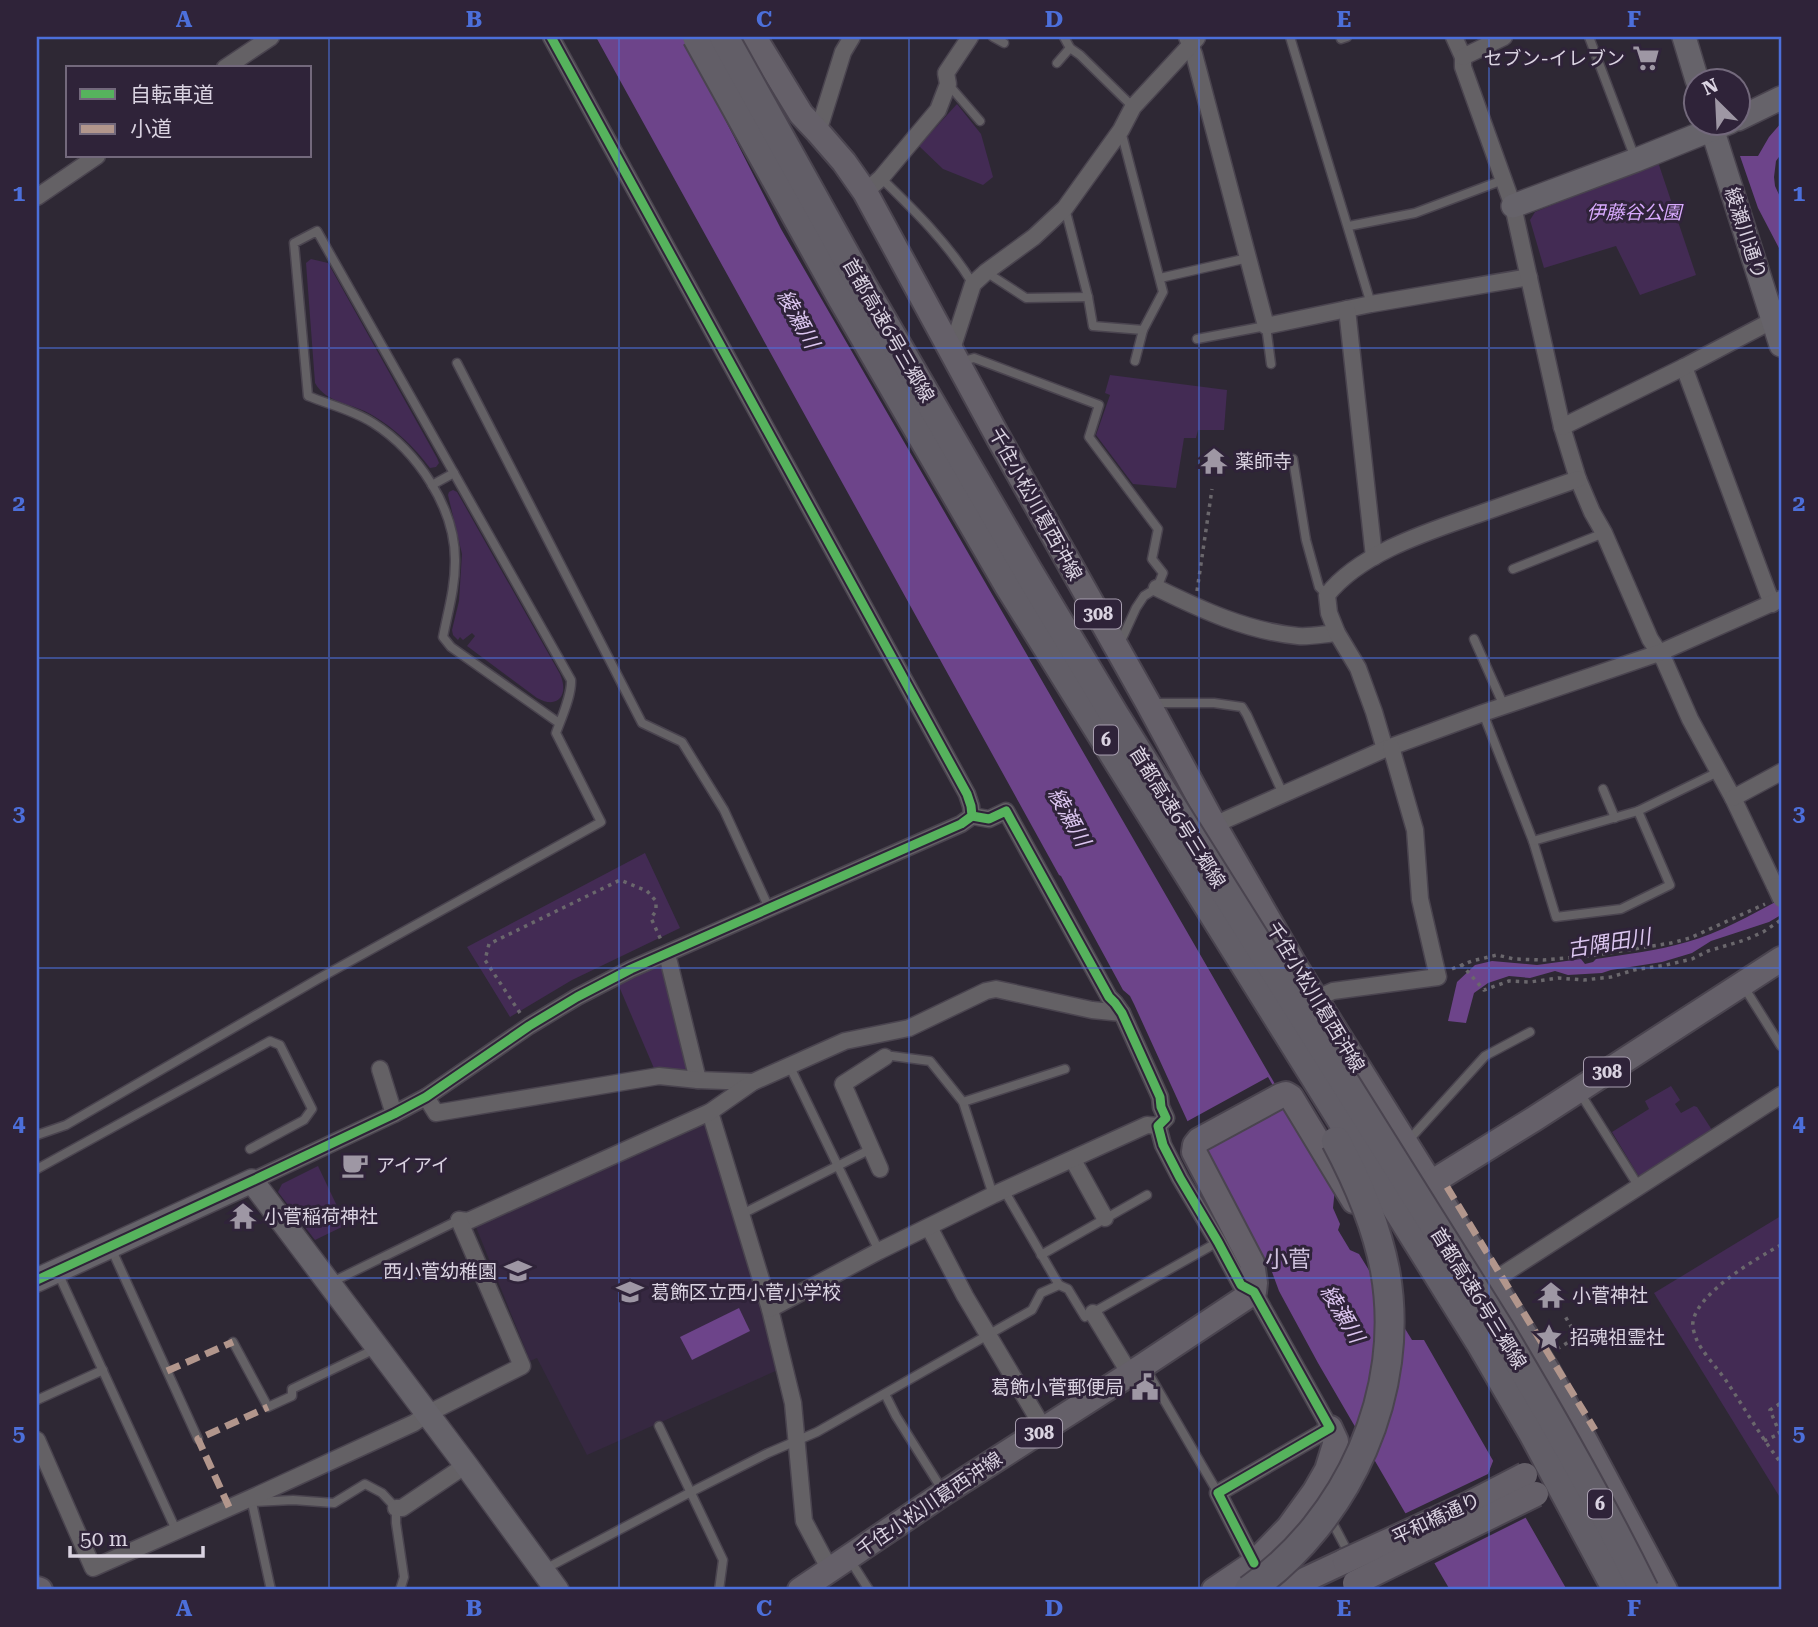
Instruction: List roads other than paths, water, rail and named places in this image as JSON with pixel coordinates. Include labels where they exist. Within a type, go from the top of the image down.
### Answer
[{"type":"highway","name":"首都高速6号三郷線","points":[[697,37],[842,298],[1008,584],[1480,1342],[1533,1433],[1617,1590]]},
{"type":"highway","name":"首都高速6号三郷線","points":[[724,37],[862,285],[1028,571],[1115,716],[1500,1330],[1560,1432],[1644,1590]]},
{"type":"highway","points":[[1008,584],[1085,723],[1329,1129],[1365,1201],[1379,1246],[1389,1312],[1388,1347],[1384,1384],[1374,1420],[1360,1457],[1341,1492],[1318,1524],[1291,1555],[1249,1590]]},
{"type":"highway","points":[[1115,716],[1358,1164],[1386,1233],[1394,1269],[1398,1311],[1397,1349],[1392,1388],[1381,1426],[1349,1495],[1298,1559],[1263,1590]]},
{"type":"main road","name":"千住小松川葛西沖線","points":[[758,43],[800,114],[844,162],[873,185],[954,357],[1214,825],[1315,999],[1549,1373],[1665,1590]]},
{"type":"main road","name":"308","points":[[1254,1292],[1255,1274],[1252,1263],[1194,1152],[1199,1140],[1286,1094],[1291,1097],[1354,1202],[1360,1208],[1373,1210],[1394,1206],[1781,959]]},
{"type":"main road","name":"千住小松川葛西沖線","points":[[1431,1183],[1459,1328],[1538,1481],[1609,1590]]},
{"type":"main road","name":"千住小松川葛西沖線","points":[[800,1590],[1254,1292]]},
{"type":"main road","points":[[1214,1590],[1254,1563],[1289,1527],[1315,1491],[1327,1469],[1336,1441],[1331,1428]]},
{"type":"main road","name":"平和橋通り","points":[[1283,1590],[1353,1581],[1593,1452]]},
{"type":"street","points":[[228,66],[271,37]]},
{"type":"street","points":[[551,37],[967,794],[972,816]]},
{"type":"street","points":[[818,132],[843,52],[852,37]]},
{"type":"street","points":[[873,185],[938,110],[947,84],[946,73],[970,37]]},
{"type":"street","points":[[1454,37],[1513,206],[1562,427],[1578,479],[1650,639],[1664,660],[1690,719],[1779,894]]},
{"type":"street","points":[[1463,57],[1504,37]]},
{"type":"street","points":[[1684,37],[1693,66]]},
{"type":"street","points":[[954,357],[973,284],[1034,237],[1065,208],[1121,130],[1133,107],[1192,39]]},
{"type":"street","points":[[1192,39],[1266,326],[1371,304],[1529,277]]},
{"type":"street","points":[[1752,112],[1781,98]]},
{"type":"street","points":[[1513,206],[1692,136]]},
{"type":"street","name":"綾瀬川通り","points":[[1720,136],[1778,318],[1781,345]]},
{"type":"street","points":[[37,197],[94,158]]},
{"type":"street","points":[[1347,309],[1374,558]]},
{"type":"street","points":[[1562,427],[1778,318]]},
{"type":"street","points":[[1214,825],[1388,748],[1659,653],[1776,601],[1684,367]]},
{"type":"street","points":[[1315,999],[1334,991],[1438,976],[1420,899],[1415,830],[1388,748],[1357,668],[1337,633],[1329,613],[1326,595],[1337,582],[1411,538],[1578,479]]},
{"type":"street","points":[[1157,588],[1195,607],[1239,624],[1300,636],[1337,633]]},
{"type":"street","points":[[1732,798],[1781,772]]},
{"type":"street","points":[[47,1275],[394,1114],[426,1097],[528,1026],[631,969],[961,824],[972,816],[989,819],[1006,811],[1109,997],[1122,1013],[1160,1097],[1166,1118],[1158,1126]]},
{"type":"street","points":[[667,954],[698,1080]]},
{"type":"street","points":[[459,1220],[468,1222],[710,1112],[754,1082],[845,1041],[909,1028],[986,991],[996,989],[1092,1010],[1122,1013]]},
{"type":"street","points":[[873,1037],[888,1056],[843,1084],[880,1169]]},
{"type":"street","points":[[380,1069],[394,1114]]},
{"type":"street","points":[[426,1097],[436,1113],[659,1076],[754,1082]]},
{"type":"street","points":[[1502,1275],[1781,1095]]},
{"type":"street","points":[[710,1112],[770,1309],[793,1403],[804,1521],[839,1564]]},
{"type":"street","points":[[770,1309],[998,1192],[1147,1125],[1158,1126]]},
{"type":"street","points":[[1158,1126],[1163,1145],[1180,1178],[1241,1285],[1254,1292],[1331,1428],[1218,1493],[1254,1563]]},
{"type":"street","points":[[1073,1160],[1105,1218]]},
{"type":"street","points":[[253,1181],[557,1590]]},
{"type":"street","points":[[37,1440],[93,1567],[251,1500],[414,1423],[522,1366],[459,1220]]},
{"type":"street","points":[[929,1227],[965,1296],[1044,1429]]},
{"type":"street","points":[[1093,1313],[1137,1370]]},
{"type":"street","points":[[396,1508],[402,1508],[466,1465]]},
{"type":"lane","points":[[993,37],[1004,43]]},
{"type":"lane","points":[[1064,37],[1070,48],[1133,107]]},
{"type":"lane","points":[[1290,37],[1371,304]]},
{"type":"lane","points":[[1589,37],[1636,160]]},
{"type":"lane","points":[[1057,63],[1070,48]]},
{"type":"lane","points":[[947,84],[980,121]]},
{"type":"lane","points":[[1121,130],[1163,292],[1143,330],[1135,361]]},
{"type":"lane","points":[[1349,226],[1415,213],[1503,180]]},
{"type":"lane","points":[[873,185],[927,224],[957,258],[973,284]]},
{"type":"lane","points":[[1065,208],[1093,326],[1143,330]]},
{"type":"lane","points":[[37,1135],[66,1125],[318,979],[601,822],[556,733],[571,687],[570,680],[317,231],[294,243],[308,396],[372,422],[401,443],[413,456],[426,474],[446,513],[453,536],[455,559],[452,599],[443,637],[452,647],[559,723]]},
{"type":"lane","points":[[1160,278],[1248,258]]},
{"type":"lane","points":[[986,272],[1026,298],[1088,298]]},
{"type":"lane","points":[[1196,339],[1266,326],[1271,364]]},
{"type":"lane","points":[[954,357],[974,358],[1099,405],[1089,437],[1158,530],[1152,559],[1163,573],[1157,588],[1144,596],[1136,608],[1117,649]]},
{"type":"lane","points":[[457,363],[642,723],[682,742],[724,810],[769,908]]},
{"type":"lane","points":[[1293,459],[1306,540],[1319,587],[1326,595]]},
{"type":"lane","points":[[432,485],[454,473]]},
{"type":"lane","points":[[1513,569],[1604,533]]},
{"type":"lane","points":[[1474,639],[1504,706]]},
{"type":"lane","points":[[1148,703],[1214,703],[1242,707],[1283,794]]},
{"type":"lane","points":[[1483,713],[1534,841],[1556,917],[1621,909],[1670,885],[1638,811]]},
{"type":"lane","points":[[1534,841],[1638,811],[1718,772]]},
{"type":"lane","points":[[1602,789],[1615,818]]},
{"type":"lane","points":[[1742,984],[1781,1046]]},
{"type":"lane","points":[[1406,1143],[1485,1056],[1530,1032]]},
{"type":"lane","points":[[37,1169],[270,1041],[280,1045],[312,1108],[304,1120],[250,1149]]},
{"type":"lane","points":[[888,1056],[930,1061],[962,1102],[998,1192],[1059,1285],[1068,1289],[1085,1317],[1218,1242]]},
{"type":"lane","points":[[790,1067],[879,1251]]},
{"type":"lane","points":[[962,1102],[1065,1069]]},
{"type":"lane","points":[[1578,1091],[1639,1186]]},
{"type":"lane","points":[[740,1214],[871,1149]]},
{"type":"lane","points":[[1041,1255],[1147,1195]]},
{"type":"lane","points":[[330,1283],[459,1220]]},
{"type":"lane","points":[[110,1246],[198,1439]]},
{"type":"lane","points":[[47,1275],[103,1370],[176,1530]]},
{"type":"lane","points":[[543,1570],[768,1453],[817,1432],[1032,1310],[1041,1293],[1059,1285]]},
{"type":"lane","points":[[233,1342],[268,1407],[292,1396],[292,1389],[378,1347]]},
{"type":"lane","points":[[37,1400],[103,1370]]},
{"type":"lane","points":[[1137,1370],[1218,1493]]},
{"type":"lane","points":[[885,1394],[944,1493]]},
{"type":"lane","points":[[659,1426],[723,1560],[719,1590]]},
{"type":"lane","points":[[271,1590],[251,1500],[334,1503],[365,1484],[382,1493],[396,1508],[404,1577],[400,1590]]},
{"type":"lane","points":[[1315,1491],[1353,1581]]},
{"type":"lane","points":[[839,1564],[869,1590]]},
{"type":"water","name":"綾瀬川","points":[[596,37],[683,37],[781,229],[1335,1188],[1333,1208],[1340,1224],[1338,1230],[1350,1250],[1359,1254],[1412,1340],[1424,1340],[1567,1590],[1450,1590],[1318,1363],[1279,1291],[1272,1272],[1202,1153],[1130,996],[1123,990]]},
{"type":"water","points":[[1781,123],[1781,154],[1776,161],[1774,177],[1781,199],[1781,252],[1758,208],[1740,156],[1758,156]]},
{"type":"water","points":[[1781,899],[1781,915],[1769,922],[1711,941],[1692,953],[1662,962],[1602,973],[1568,975],[1555,971],[1530,978],[1509,976],[1488,983],[1474,993],[1466,1023],[1448,1021],[1457,982],[1475,965],[1492,961],[1537,965],[1581,959],[1585,964],[1596,959],[1664,948],[1711,934]]},
{"type":"water","points":[[739,1308],[750,1331],[692,1360],[680,1337]]},
{"type":"place","name":"セブン-イレブン","points":[[1646,58]]},
{"type":"place","name":"薬師寺","points":[[1214,461]]},
{"type":"place","name":"アイアイ","points":[[355,1165]]},
{"type":"place","name":"小菅稲荷神社","points":[[243,1216]]},
{"type":"place","name":"西小菅幼稚園","points":[[518,1271]]},
{"type":"place","name":"葛飾区立西小菅小学校","points":[[630,1292]]},
{"type":"place","name":"小菅神社","points":[[1551,1295]]},
{"type":"place","name":"招魂祖霊社","points":[[1549,1337]]},
{"type":"place","name":"葛飾小菅郵便局","points":[[1145,1387]]},
{"type":"district","name":"小菅","points":[[1288,1259]]},
{"type":"park label","name":"伊藤谷公園","points":[[1634,212]]},
{"type":"water label","name":"古隅田川","points":[[1609,943]]}]
